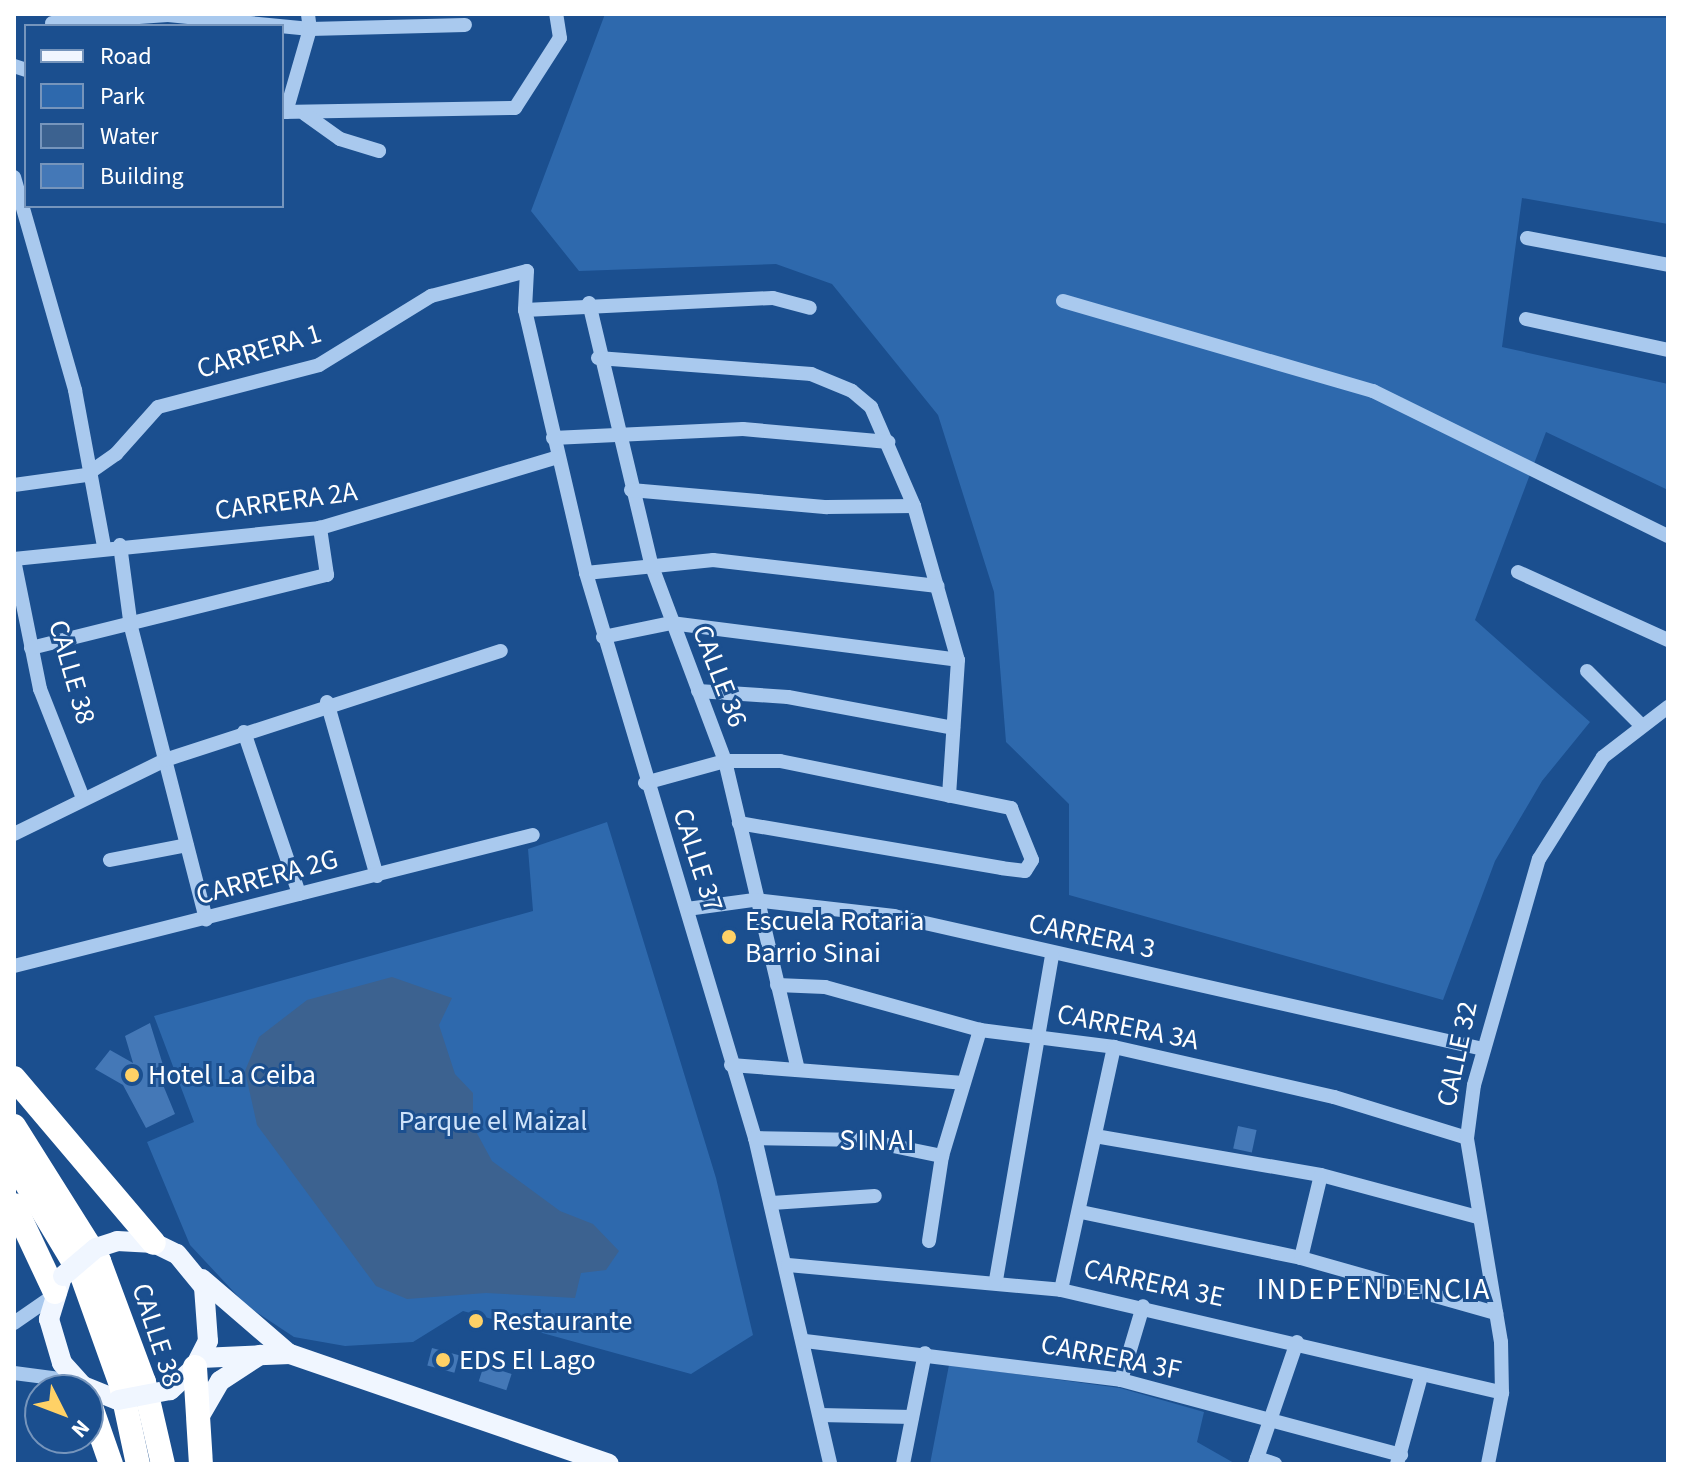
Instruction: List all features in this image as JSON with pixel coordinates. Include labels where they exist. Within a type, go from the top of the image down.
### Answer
[{"type":"highway","points":[[14,1078],[154,1243]]},
{"type":"highway","points":[[14,1126],[75,1236]]},
{"type":"highway","points":[[14,1163],[75,1236]]},
{"type":"highway","points":[[14,1205],[57,1288]]},
{"type":"highway","name":"CALLE 38","points":[[75,1236],[138,1464]]},
{"type":"highway","name":"CALLE 38","points":[[75,1236],[128,1334],[163,1464]]},
{"type":"highway","points":[[198,1363],[195,1430],[201,1464]]},
{"type":"highway","points":[[104,1445],[111,1464]]},
{"type":"main road","points":[[73,1374],[52,1342],[57,1288],[86,1254],[117,1241],[154,1243],[195,1272],[290,1354]]},
{"type":"main road","points":[[104,1396],[118,1400],[170,1390],[198,1363],[211,1323],[195,1272]]},
{"type":"main road","points":[[198,1363],[268,1352],[290,1354],[571,1458],[609,1464]]},
{"type":"main road","points":[[195,1430],[220,1381],[268,1352]]},
{"type":"street","points":[[309,22],[284,112],[515,108],[560,38],[556,14]]},
{"type":"street","points":[[52,21],[168,15],[465,25]]},
{"type":"street","points":[[305,114],[340,139],[379,151]]},
{"type":"street","points":[[14,177],[75,390],[86,475],[104,546]]},
{"type":"street","points":[[1527,238],[1668,265]]},
{"type":"street","name":"CARRERA 1","points":[[14,485],[86,475],[116,454],[158,407],[319,365],[431,296],[527,271]]},
{"type":"street","name":"CALLE 37","points":[[527,271],[525,310],[586,573],[645,783],[687,909],[755,1138],[788,1265],[830,1464]]},
{"type":"street","points":[[525,310],[589,303],[773,298],[810,308]]},
{"type":"street","points":[[1063,301],[1373,391],[1668,536]]},
{"type":"street","name":"CALLE 36","points":[[589,303],[598,358],[651,564],[725,761],[754,900],[798,1069]]},
{"type":"street","points":[[1526,319],[1668,350]]},
{"type":"street","points":[[598,358],[811,374],[852,391],[888,442],[914,506],[958,660],[949,796]]},
{"type":"street","points":[[553,438],[617,429],[743,429],[888,442]]},
{"type":"street","name":"CARRERA 2A","points":[[14,560],[104,546],[320,528],[558,457]]},
{"type":"street","points":[[631,490],[827,507],[914,506]]},
{"type":"street","points":[[31,648],[131,627],[327,575],[331,564],[320,528]]},
{"type":"street","points":[[120,545],[131,627],[206,920]]},
{"type":"street","name":"CALLE 38","points":[[14,560],[31,648],[83,798]]},
{"type":"street","points":[[586,573],[713,560],[938,586]]},
{"type":"street","points":[[1518,572],[1668,640]]},
{"type":"street","points":[[603,637],[671,623],[958,660]]},
{"type":"street","points":[[14,834],[165,760],[327,702],[501,651]]},
{"type":"street","points":[[1587,671],[1641,725]]},
{"type":"street","points":[[698,691],[788,697],[953,728]]},
{"type":"street","points":[[327,702],[377,876]]},
{"type":"street","name":"CALLE 32","points":[[1488,1464],[1502,1393],[1496,1313],[1467,1138],[1483,1049],[1539,859],[1603,757],[1668,707]]},
{"type":"street","points":[[244,732],[299,894]]},
{"type":"street","points":[[645,783],[725,761],[780,761],[1011,808],[1026,832],[1032,860],[1025,871],[739,823]]},
{"type":"street","name":"CARRERA 2G","points":[[14,966],[533,835]]},
{"type":"street","points":[[110,860],[187,845]]},
{"type":"street","name":"CARRERA 3","points":[[687,909],[754,900],[894,916],[1052,955],[1483,1049]]},
{"type":"street","points":[[996,1280],[1052,955]]},
{"type":"street","name":"CARRERA 3A","points":[[777,985],[825,987],[980,1030],[1114,1047],[1334,1097],[1467,1138]]},
{"type":"street","points":[[929,1241],[942,1156],[980,1030]]},
{"type":"street","points":[[1061,1290],[1081,1212],[1114,1047]]},
{"type":"street","points":[[731,1065],[963,1083]]},
{"type":"street","points":[[1095,1136],[1321,1175],[1478,1217]]},
{"type":"street","points":[[755,1138],[864,1140],[942,1156]]},
{"type":"street","points":[[1301,1258],[1321,1175]]},
{"type":"street","points":[[772,1203],[875,1196]]},
{"type":"street","points":[[1081,1212],[1301,1258],[1496,1313]]},
{"type":"street","name":"CARRERA 3E","points":[[788,1265],[996,1280],[1061,1290],[1143,1306],[1297,1342],[1421,1376],[1502,1393]]},
{"type":"street","points":[[14,1323],[57,1288]]},
{"type":"street","points":[[1121,1380],[1143,1306]]},
{"type":"street","name":"CARRERA 3F","points":[[805,1341],[925,1353],[1121,1380],[1399,1459]]},
{"type":"street","points":[[1275,1464],[1256,1461],[1297,1342]]},
{"type":"street","points":[[903,1464],[925,1353]]},
{"type":"street","points":[[1399,1459],[1421,1376]]},
{"type":"street","points":[[820,1415],[912,1417]]},
{"type":"green space","points":[[605,14],[1668,18],[1668,224],[1522,198],[1502,347],[1668,384],[1668,490],[1546,432],[1475,620],[1590,722],[1542,781],[1495,861],[1443,1000],[1069,895],[1069,804],[1006,742],[994,592],[938,415],[832,284],[776,264],[579,271],[531,211]]},
{"type":"green space","name":"Parque el Maizal","points":[[607,822],[716,1178],[753,1335],[691,1374],[463,1311],[413,1342],[345,1346],[294,1337],[247,1306],[190,1245],[147,1142],[194,1122],[154,1016],[533,911],[528,849]]},
{"type":"green space","points":[[949,1365],[1120,1388],[1204,1412],[1197,1442],[1234,1463],[930,1464]]},
{"type":"water","points":[[392,977],[452,998],[439,1025],[455,1074],[473,1093],[473,1126],[492,1161],[560,1211],[593,1224],[619,1251],[606,1270],[581,1273],[575,1298],[486,1293],[407,1299],[376,1286],[257,1125],[245,1071],[259,1037],[307,1000]]},
{"type":"building","name":"Hotel La Ceiba","points":[[150,1023],[163,1065],[156,1068],[175,1114],[146,1128],[123,1085],[95,1069],[110,1050],[133,1063],[125,1036]]},
{"type":"building","points":[[1238,1126],[1257,1130],[1252,1152],[1233,1148]]},
{"type":"building","points":[[432,1348],[459,1355],[454,1373],[427,1365]]},
{"type":"building","points":[[484,1365],[512,1374],[506,1390],[479,1381]]},
{"type":"place","name":"Escuela Rotaria Barrio Sinai","points":[[729,937]]},
{"type":"place","name":"Hotel La Ceiba","points":[[132,1075]]},
{"type":"place","name":"Restaurante","points":[[476,1321]]},
{"type":"place","name":"EDS El Lago","points":[[443,1360]]},
{"type":"district","name":"SINAI","points":[[878,1141]]},
{"type":"district","name":"INDEPENDENCIA","points":[[1374,1290]]}]
